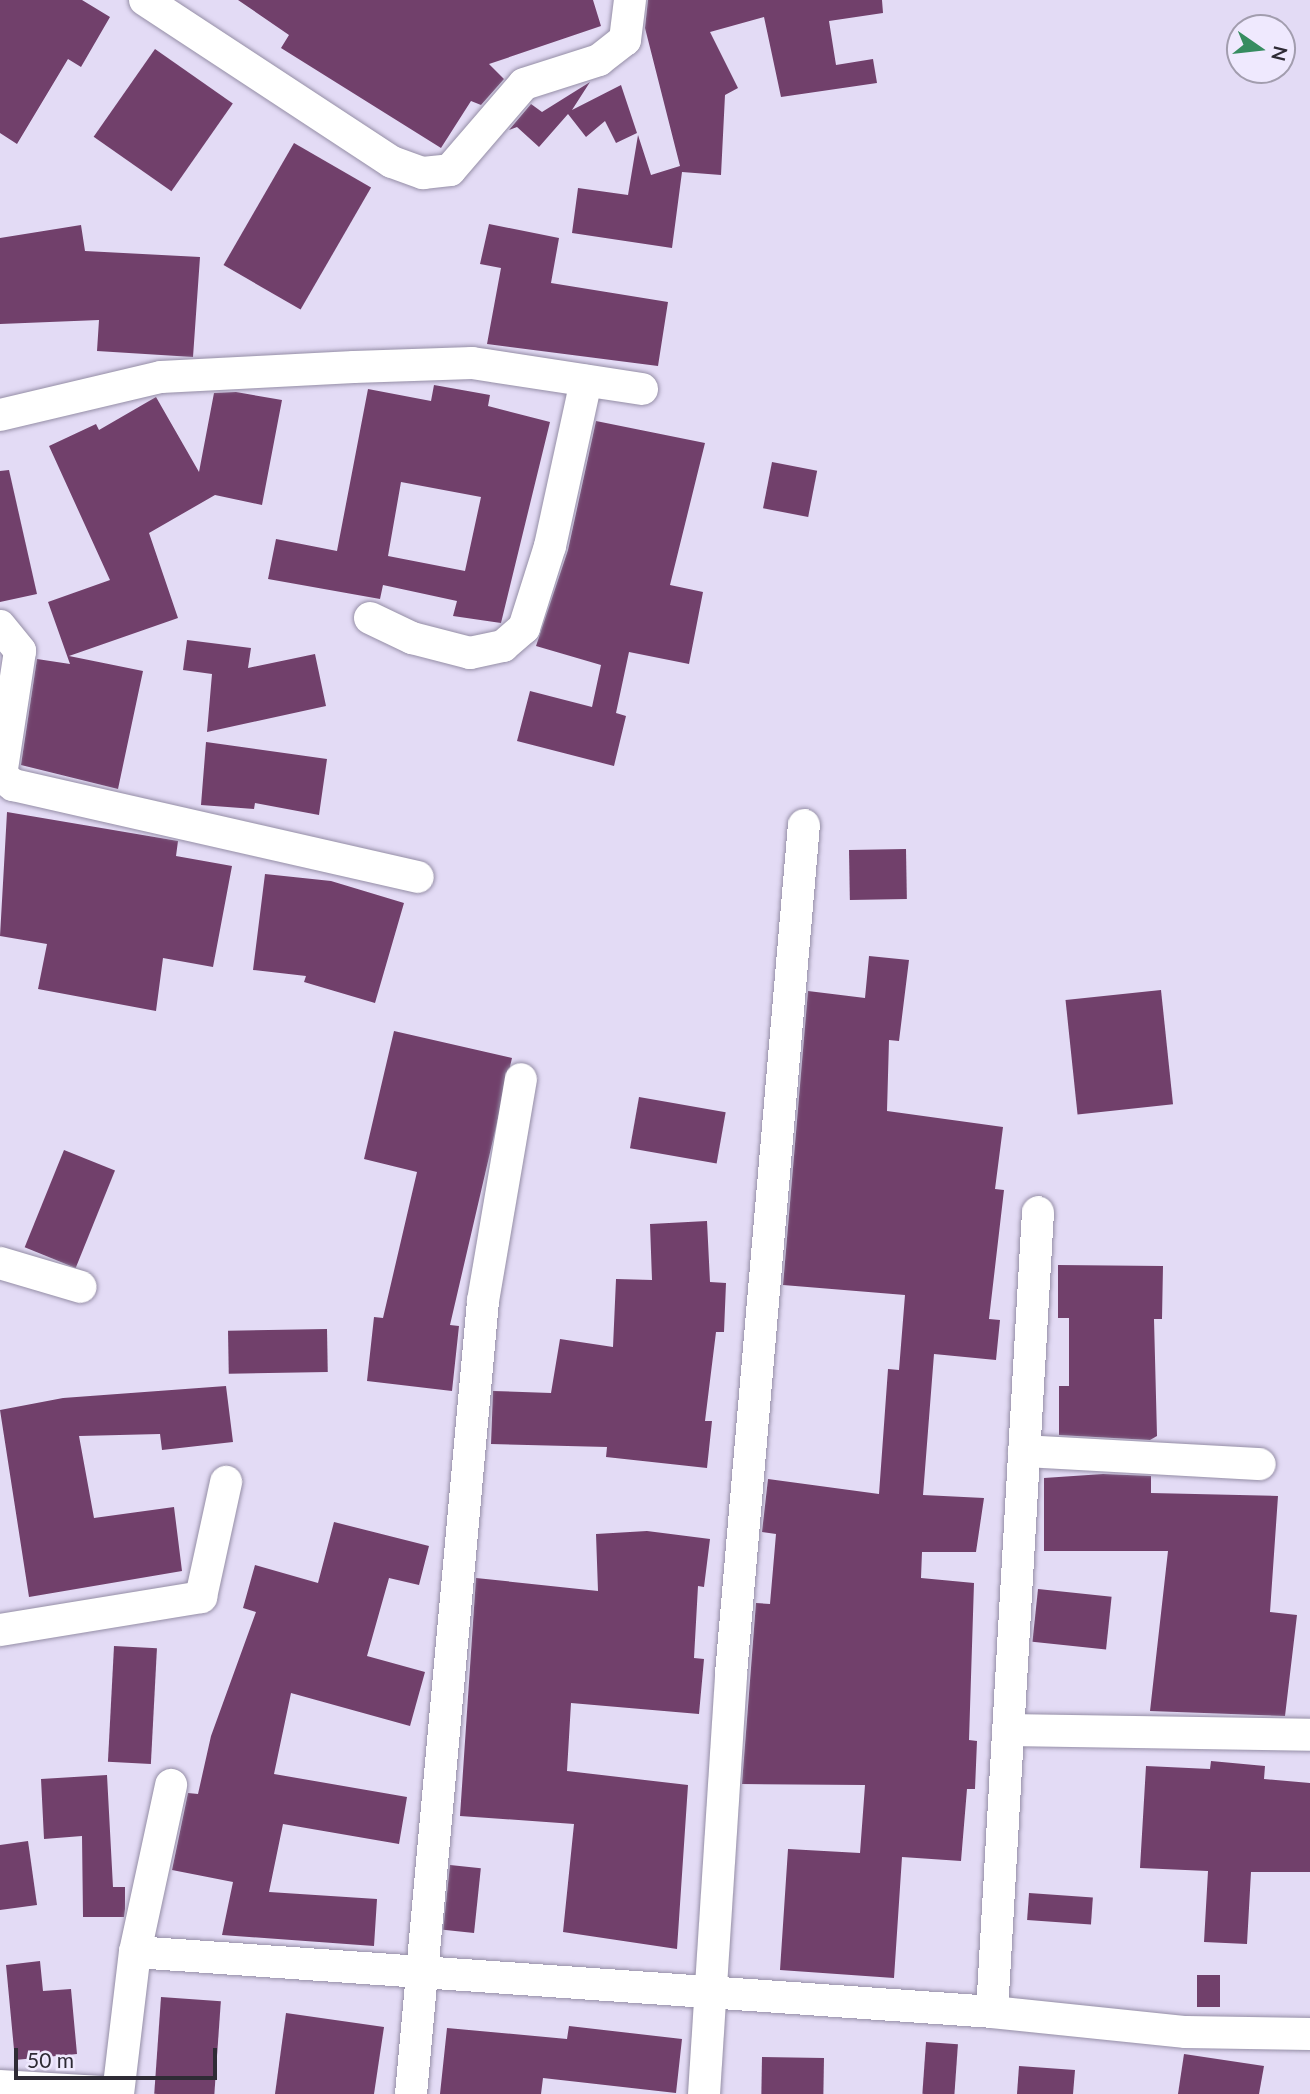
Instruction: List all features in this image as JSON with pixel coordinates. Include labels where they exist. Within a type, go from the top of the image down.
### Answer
[{"type":"street","points":[[145,0],[392,162],[423,173],[450,170],[524,84],[599,60],[625,40],[630,0]]},
{"type":"street","points":[[0,415],[175,377],[472,363],[642,389]]},
{"type":"street","points":[[370,618],[412,638],[470,653],[503,646],[524,628],[550,546],[586,381]]},
{"type":"street","points":[[0,626],[20,651],[1,775],[13,785],[418,877]]},
{"type":"street","points":[[704,2094],[732,1660],[804,825]]},
{"type":"street","points":[[411,2094],[417,1973],[484,1289],[521,1079]]},
{"type":"street","points":[[992,2012],[1038,1212]]},
{"type":"street","points":[[0,1263],[81,1287]]},
{"type":"street","points":[[1024,1451],[1260,1464]]},
{"type":"street","points":[[0,1630],[201,1597],[226,1482]]},
{"type":"street","points":[[1008,1730],[1310,1735]]},
{"type":"street","points":[[0,2086],[118,2094],[135,1952],[171,1785]]},
{"type":"street","points":[[135,1952],[992,2012],[1186,2032],[1310,2034]]},
{"type":"building","points":[[0,0],[82,0],[110,17],[81,67],[68,59],[17,144],[0,133]]},
{"type":"building","points":[[238,0],[593,0],[601,26],[489,64],[504,79],[481,105],[471,101],[441,148],[281,48],[289,35]]},
{"type":"building","points":[[648,0],[882,0],[883,13],[829,21],[836,65],[873,59],[877,83],[781,97],[764,17],[710,32],[738,88],[725,95],[721,175],[682,172],[672,248],[572,233],[578,188],[628,195],[638,135],[651,175],[680,166],[645,28]]},
{"type":"building","points":[[155,49],[233,103],[171,191],[94,137]]},
{"type":"building","points":[[590,82],[572,110],[621,85],[637,133],[616,143],[605,121],[586,137],[568,114],[539,147],[517,127],[509,130],[531,104],[542,112]]},
{"type":"building","points":[[294,143],[371,188],[301,310],[224,265]]},
{"type":"building","points":[[489,224],[559,238],[551,283],[668,302],[658,366],[487,344],[501,268],[480,264]]},
{"type":"building","points":[[81,225],[85,251],[200,257],[193,357],[97,351],[99,320],[0,324],[0,238]]},
{"type":"building","points":[[434,385],[490,395],[488,406],[550,422],[501,623],[453,616],[457,601],[383,585],[380,599],[268,579],[276,539],[337,551],[368,389],[431,401]],"holes":[[[401,482],[481,497],[465,571],[388,556]]]},
{"type":"building","points":[[236,392],[282,400],[262,505],[215,495],[149,533],[178,618],[69,656],[143,671],[118,789],[21,765],[37,659],[70,664],[48,602],[110,580],[49,446],[96,424],[99,430],[156,397],[199,472],[214,393]]},
{"type":"building","points":[[596,421],[705,443],[670,585],[703,592],[689,664],[629,652],[616,713],[626,716],[614,766],[517,741],[530,691],[592,707],[601,665],[536,646],[568,550]]},
{"type":"building","points":[[772,462],[817,471],[808,517],[763,508]]},
{"type":"building","points":[[9,470],[37,594],[0,602],[0,471]]},
{"type":"building","points":[[187,640],[251,648],[248,668],[315,654],[326,706],[207,732],[212,674],[183,670]]},
{"type":"building","points":[[206,742],[327,759],[319,815],[255,803],[254,809],[201,805]]},
{"type":"building","points":[[7,812],[178,841],[176,856],[232,866],[213,967],[163,958],[156,1011],[38,989],[47,944],[0,936]]},
{"type":"building","points":[[906,849],[907,899],[850,900],[849,850]]},
{"type":"building","points":[[265,874],[331,881],[404,903],[375,1003],[304,982],[306,976],[253,970]]},
{"type":"building","points":[[869,956],[909,960],[899,1041],[889,1040],[887,1111],[1003,1127],[995,1189],[1004,1190],[989,1319],[1000,1320],[996,1360],[934,1354],[923,1495],[984,1498],[976,1552],[922,1552],[921,1578],[974,1583],[969,1740],[977,1741],[975,1789],[967,1789],[961,1861],[902,1857],[894,1978],[780,1970],[788,1849],[860,1853],[865,1785],[742,1784],[756,1603],[770,1604],[776,1534],[762,1532],[768,1479],[879,1494],[888,1369],[899,1370],[905,1295],[783,1285],[808,991],[865,998]]},
{"type":"building","points":[[1161,990],[1173,1104],[1078,1114],[1066,1000]]},
{"type":"building","points":[[394,1031],[512,1058],[450,1325],[459,1326],[452,1391],[367,1381],[374,1317],[383,1318],[417,1172],[364,1159]]},
{"type":"building","points":[[639,1097],[726,1112],[717,1163],[630,1148]]},
{"type":"building","points":[[64,1150],[115,1171],[76,1268],[25,1247]]},
{"type":"building","points":[[707,1221],[710,1282],[726,1283],[724,1332],[716,1332],[705,1421],[712,1421],[707,1468],[606,1457],[607,1447],[491,1444],[493,1391],[551,1393],[560,1339],[613,1347],[616,1279],[652,1280],[650,1224]]},
{"type":"building","points":[[1058,1265],[1163,1266],[1162,1319],[1154,1319],[1157,1436],[1150,1440],[1059,1435],[1059,1386],[1069,1386],[1069,1318],[1058,1318]]},
{"type":"building","points":[[327,1329],[328,1372],[229,1374],[228,1331]]},
{"type":"building","points":[[226,1386],[233,1442],[162,1450],[160,1434],[79,1436],[94,1518],[174,1507],[182,1571],[29,1597],[0,1410],[63,1398]]},
{"type":"building","points":[[1103,1474],[1151,1476],[1151,1493],[1278,1496],[1270,1612],[1297,1615],[1285,1716],[1150,1711],[1168,1551],[1044,1551],[1044,1478]]},
{"type":"building","points":[[334,1522],[429,1546],[419,1585],[389,1578],[367,1656],[425,1672],[410,1726],[291,1693],[274,1774],[407,1797],[399,1844],[283,1824],[269,1892],[377,1899],[374,1946],[222,1935],[233,1882],[172,1870],[188,1793],[198,1794],[211,1736],[256,1612],[243,1608],[255,1565],[318,1583]]},
{"type":"building","points":[[647,1531],[710,1539],[704,1587],[698,1586],[694,1658],[704,1659],[699,1714],[571,1703],[567,1771],[688,1785],[677,1949],[563,1932],[574,1824],[460,1816],[476,1578],[598,1591],[596,1534]]},
{"type":"building","points":[[1038,1589],[1112,1597],[1106,1649],[1032,1642]]},
{"type":"building","points":[[114,1646],[157,1648],[151,1764],[108,1762]]},
{"type":"building","points":[[1211,1761],[1265,1766],[1264,1779],[1310,1783],[1310,1872],[1251,1872],[1247,1944],[1204,1942],[1208,1871],[1140,1868],[1146,1766],[1210,1769]]},
{"type":"building","points":[[107,1775],[113,1887],[125,1887],[124,1917],[83,1917],[82,1836],[44,1839],[41,1779]]},
{"type":"building","points":[[28,1841],[37,1905],[0,1910],[0,1845]]},
{"type":"building","points":[[450,1865],[481,1868],[474,1933],[443,1930]]},
{"type":"building","points":[[1029,1893],[1093,1897],[1091,1924],[1027,1920]]},
{"type":"building","points":[[40,1961],[43,1991],[71,1989],[77,2054],[15,2060],[6,1965]]},
{"type":"building","points":[[1197,1975],[1220,1975],[1220,2007],[1197,2007]]},
{"type":"building","points":[[161,1997],[221,2001],[214,2094],[154,2094]]},
{"type":"building","points":[[286,2013],[384,2027],[374,2094],[275,2094]]},
{"type":"building","points":[[569,2026],[682,2039],[676,2093],[543,2078],[541,2094],[440,2094],[447,2028],[567,2039]]},
{"type":"building","points":[[926,2042],[958,2044],[954,2094],[922,2094]]},
{"type":"building","points":[[1184,2054],[1264,2066],[1259,2094],[1178,2094]]},
{"type":"building","points":[[762,2057],[824,2058],[823,2094],[761,2094]]},
{"type":"building","points":[[1019,2066],[1075,2070],[1073,2094],[1017,2094]]}]
